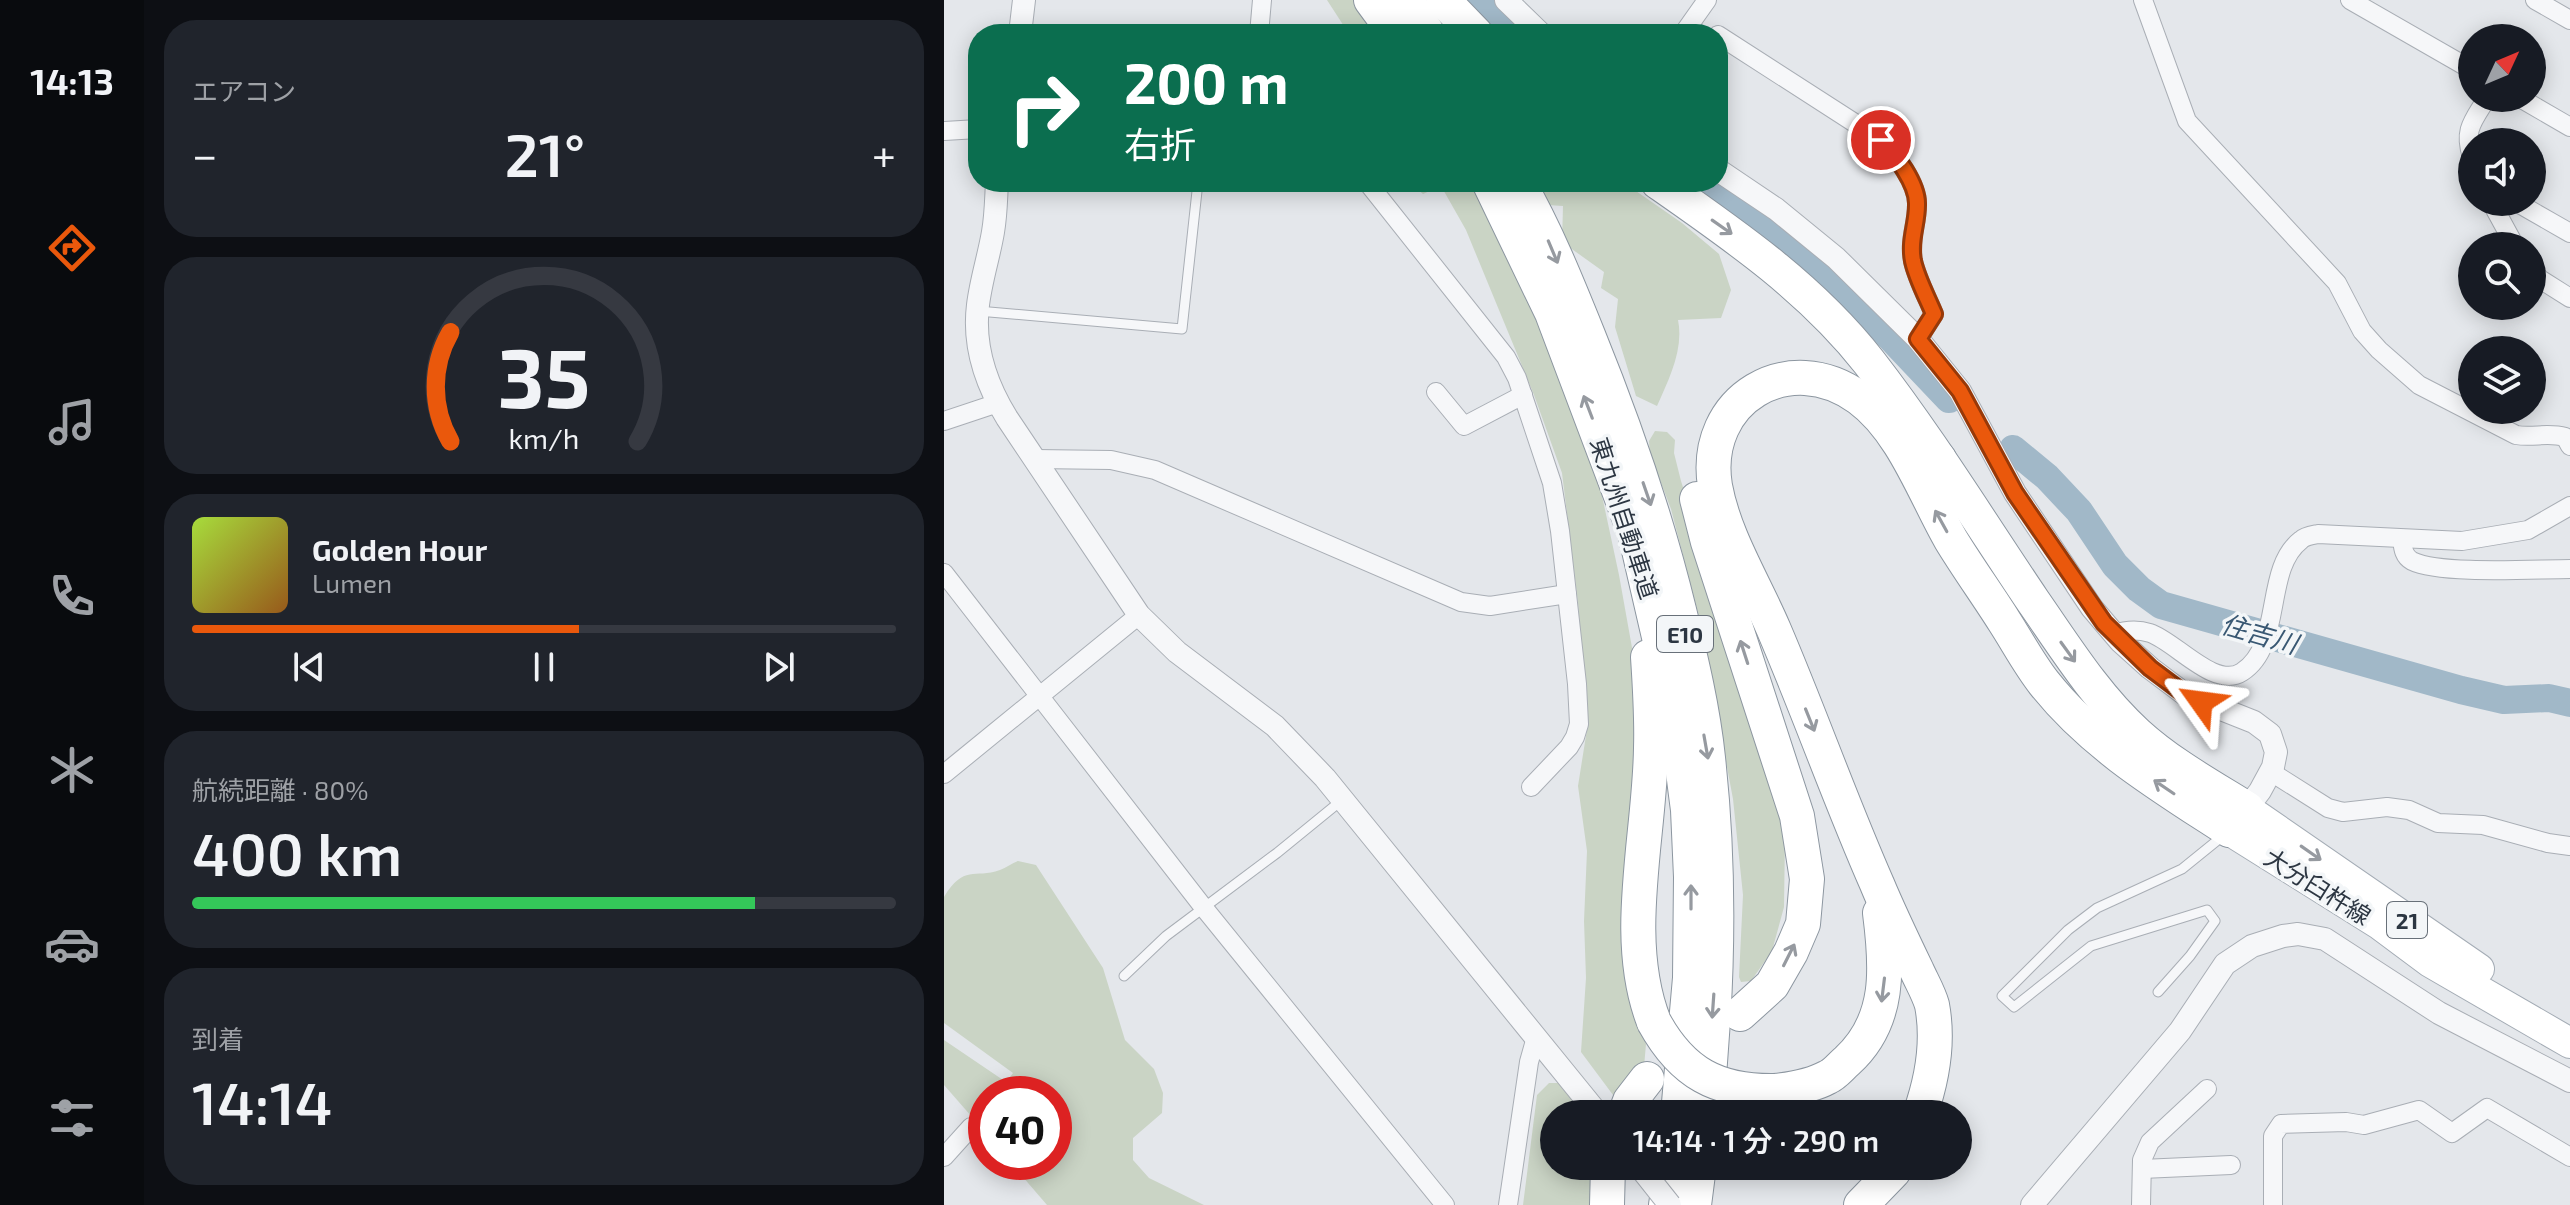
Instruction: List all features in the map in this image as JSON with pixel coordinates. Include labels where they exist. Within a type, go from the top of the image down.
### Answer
[{"type":"highway","points":[[1371,0],[1389,24]]},
{"type":"highway","points":[[1406,0],[1422,24]]},
{"type":"highway","points":[[1443,0],[1466,24]]},
{"type":"highway","name":"東九州自動車道","points":[[1494,192],[1552,313],[1635,533],[1674,702],[1688,810],[1691,877],[1690,978],[1679,1100]]},
{"type":"highway","name":"東九州自動車道","points":[[1523,192],[1545,234],[1628,438],[1653,511],[1688,647],[1708,755],[1716,858],[1716,961],[1706,1100]]},
{"type":"highway","points":[[1672,192],[1756,251],[1820,306],[1868,361],[1939,459],[2103,698],[2138,735],[2185,771],[2238,820]]},
{"type":"highway","points":[[1740,1014],[1772,985],[1791,952],[1803,924],[1807,879],[1797,816],[1708,542],[1696,495],[1697,434],[1717,396],[1740,374],[1767,360],[1803,355],[1833,360],[1863,375],[1939,459]]},
{"type":"highway","points":[[1925,1100],[1935,1053],[1932,1003],[1877,885],[1774,629],[1729,532],[1716,491],[1716,443],[1732,410],[1751,393],[1774,382],[1803,377],[1833,383],[1861,399],[1895,437],[1952,542],[2044,682],[2083,726],[2140,772],[2238,820]]},
{"type":"highway","points":[[1635,533],[1646,631],[1651,749],[1640,945],[1644,987],[1654,1022],[1676,1054],[1698,1074],[1735,1089],[1775,1091],[1801,1087],[1829,1077],[1858,1051],[1877,1020],[1885,990],[1885,951],[1877,885]]},
{"type":"highway","points":[[1631,1100],[1647,1079]]},
{"type":"highway","points":[[1607,1205],[1608,1180]]},
{"type":"highway","points":[[1668,1205],[1671,1180]]},
{"type":"highway","points":[[1694,1205],[1697,1180]]},
{"type":"highway","points":[[1861,1205],[1885,1180]]},
{"type":"main road","name":"大分臼杵線","points":[[2238,820],[2570,1024]]},
{"type":"main road","name":"大分臼杵線","points":[[2238,820],[2430,962],[2570,1043]]},
{"type":"street","points":[[1021,24],[1024,0]]},
{"type":"street","points":[[1260,24],[1262,0]]},
{"type":"street","points":[[1506,0],[1531,24]]},
{"type":"street","points":[[1689,24],[1707,0]]},
{"type":"street","points":[[2143,0],[2187,121],[2337,283],[2362,331],[2379,350],[2419,385],[2516,435],[2533,438],[2550,433],[2565,437],[2570,446]]},
{"type":"street","points":[[2350,0],[2458,62]]},
{"type":"street","points":[[2535,0],[2570,20]]},
{"type":"street","points":[[1728,41],[1881,140],[1895,154],[1916,194],[1918,206],[1911,235],[1913,263],[1934,314],[1918,339]]},
{"type":"street","points":[[2544,112],[2570,127]]},
{"type":"street","points":[[944,131],[968,130]]},
{"type":"street","points":[[1728,177],[1776,209],[1836,258],[1918,339],[1960,391],[2015,493],[2092,608],[2114,634],[2150,668],[2186,695],[2254,722],[2266,730],[2273,739],[2276,752],[2271,772],[2238,820]]},
{"type":"street","points":[[996,192],[994,228],[977,311],[979,350],[998,403],[1139,615],[1177,652],[1275,726],[1343,800],[1587,1100]]},
{"type":"street","points":[[1375,192],[1506,357],[1523,395],[1552,483],[1560,531],[1579,724],[1569,747],[1531,787]]},
{"type":"street","points":[[2540,216],[2570,233]]},
{"type":"street","points":[[2546,283],[2570,298]]},
{"type":"street","points":[[1436,392],[1464,426],[1523,395]]},
{"type":"street","points":[[944,421],[998,403]]},
{"type":"street","points":[[1035,459],[1111,460],[1147,467],[1461,602],[1490,606],[1567,594]]},
{"type":"street","points":[[2114,634],[2126,630],[2148,632],[2159,636],[2204,668],[2222,675],[2240,674],[2252,664],[2264,643],[2285,557],[2302,538],[2318,534],[2462,541],[2528,530],[2570,506]]},
{"type":"street","points":[[2402,539],[2404,553],[2411,560],[2446,568],[2570,569]]},
{"type":"street","points":[[944,573],[1204,908],[1445,1205]]},
{"type":"street","points":[[944,774],[1139,615]]},
{"type":"street","points":[[2271,772],[2328,808],[2343,812],[2387,807],[2409,810],[2438,823],[2483,825],[2570,846]]},
{"type":"street","points":[[2032,1205],[2180,1031],[2225,964],[2252,946],[2283,936],[2312,935],[2339,946],[2439,1013],[2570,1081]]},
{"type":"street","points":[[1508,1205],[1529,1062],[1536,1037]]},
{"type":"street","points":[[2141,1205],[2142,1160],[2150,1142],[2207,1089]]},
{"type":"street","points":[[2273,1205],[2273,1136],[2281,1124],[2346,1122],[2364,1125],[2419,1110],[2452,1133],[2487,1108],[2570,1157]]},
{"type":"street","points":[[944,1157],[968,1130]]},
{"type":"street","points":[[2142,1169],[2231,1165]]},
{"type":"street","points":[[1649,1180],[1668,1205]]},
{"type":"lane","points":[[977,311],[1182,329],[1197,192]]},
{"type":"lane","points":[[1124,976],[1166,936],[1343,800]]},
{"type":"lane","points":[[2158,992],[2190,956],[2215,921],[2207,910],[2091,946],[2014,1007],[2002,996],[2068,930],[2097,908],[2182,869],[2238,820]]},
{"type":"green space","points":[[1327,0],[1361,0],[1378,24],[1343,24]]},
{"type":"green space","points":[[1444,192],[1483,192],[1505,237],[1595,463],[1646,726],[1629,998],[1646,1044],[1644,1067],[1616,1099],[1581,1052],[1586,978],[1584,921],[1587,851],[1578,786],[1588,723],[1578,603],[1562,473],[1534,395],[1466,230]]},
{"type":"green space","points":[[1539,192],[1637,192],[1719,254],[1731,290],[1721,318],[1678,320],[1677,353],[1657,406],[1636,396],[1615,327],[1618,299],[1601,288],[1604,272],[1562,242],[1563,206],[1547,205]]},
{"type":"green space","points":[[1655,431],[1667,432],[1675,440],[1674,453],[1681,481],[1773,770],[1785,837],[1784,907],[1772,951],[1751,981],[1741,982],[1739,977],[1743,895],[1733,799],[1699,617],[1671,509],[1650,454],[1649,441]]},
{"type":"green space","points":[[1018,861],[1036,865],[1103,968],[1125,1040],[1154,1069],[1163,1093],[1162,1113],[1133,1138],[1133,1160],[1149,1178],[1204,1205],[1047,1205],[1025,1180],[1072,1180],[1072,1076],[1011,1076],[1013,1073],[944,1023],[944,897],[964,876],[1000,870]]},
{"type":"green space","points":[[944,1040],[997,1076],[968,1076],[968,1112],[944,1085]]},
{"type":"green space","points":[[1549,1083],[1561,1083],[1575,1100],[1540,1100],[1540,1180],[1595,1180],[1591,1205],[1523,1205],[1537,1095]]},
{"type":"waterway","name":"住吉川","points":[[1482,0],[1505,24]]},
{"type":"waterway","name":"住吉川","points":[[1715,192],[1790,244],[1857,302],[1949,399]]},
{"type":"waterway","name":"住吉川","points":[[2013,449],[2047,477],[2079,511],[2115,565],[2161,605],[2461,690],[2504,700],[2549,698],[2570,703]]},
{"type":"route","points":[[1881,140],[1895,154],[1916,194],[1918,206],[1911,235],[1913,263],[1934,314],[1918,339],[1960,391],[2001,471],[2092,608],[2136,657],[2186,695],[2201,702]]}]
